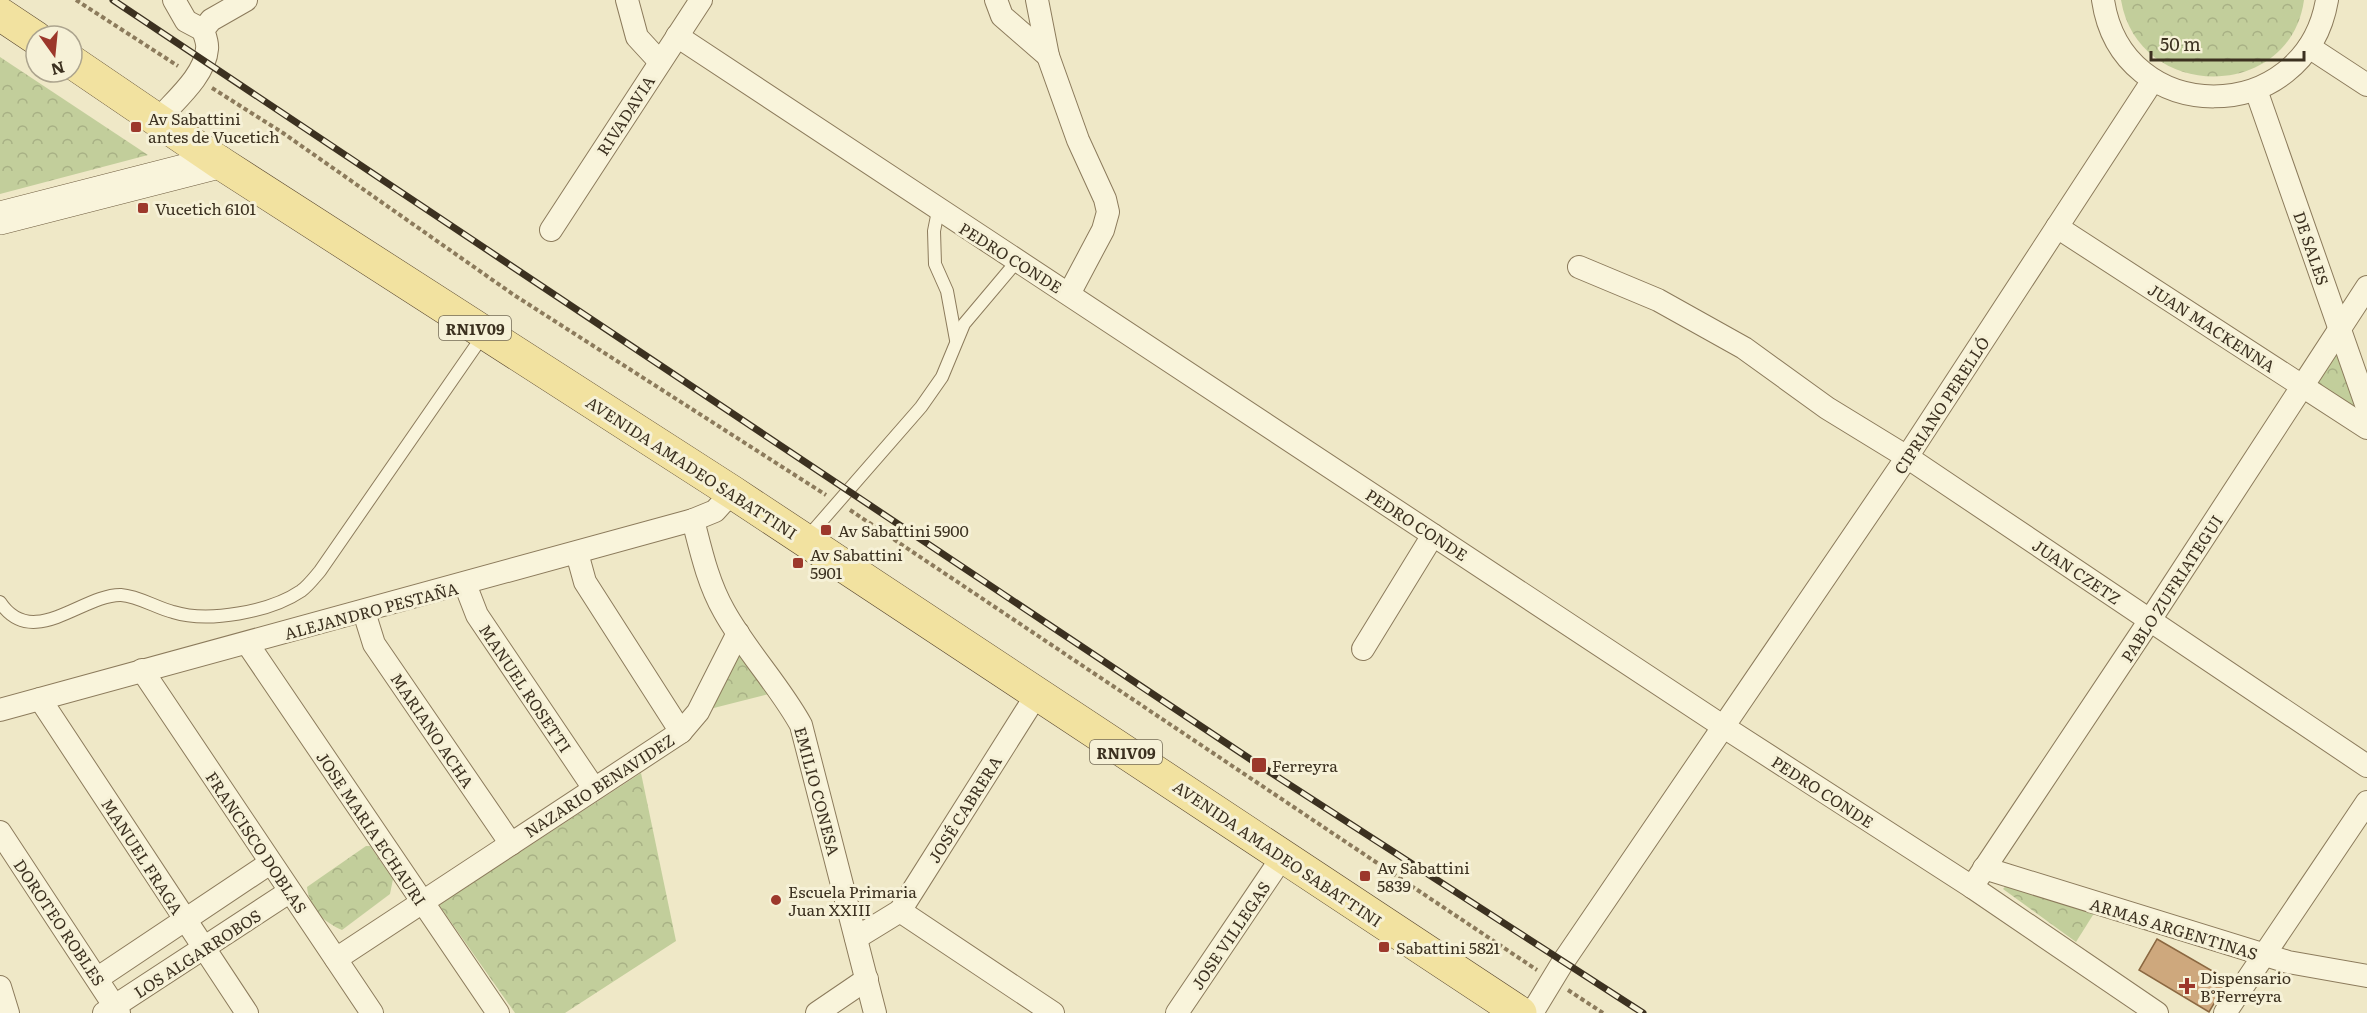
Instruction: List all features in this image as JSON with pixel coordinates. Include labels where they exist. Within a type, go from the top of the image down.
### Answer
[{"type":"main road","points":[[0,14],[24,30]]},
{"type":"main road","name":"AVENIDA AMADEO SABATTINI","points":[[84,70],[219,162],[732,492],[1520,1013]]},
{"type":"main road","points":[[0,218],[219,162]]},
{"type":"street","points":[[158,120],[195,76],[205,59],[208,47],[203,30],[186,21],[174,0]]},
{"type":"street","points":[[203,30],[211,20],[246,0]]},
{"type":"street","points":[[627,0],[637,37],[660,62]]},
{"type":"street","name":"RIVADAVIA","points":[[550,230],[701,0]]},
{"type":"street","points":[[996,0],[1002,16],[1048,56]]},
{"type":"street","points":[[1037,0],[1048,56],[1078,140],[1106,200],[1108,212],[1103,230],[1070,294]]},
{"type":"street","points":[[2103,0],[2105,15],[2116,40],[2132,62],[2153,80],[2193,96],[2235,96],[2256,90],[2280,77],[2301,58],[2320,29],[2327,0]]},
{"type":"street","name":"PEDRO CONDE","points":[[677,36],[938,211],[1070,294],[1724,727],[1978,877],[2157,1013]]},
{"type":"street","points":[[2309,46],[2367,85]]},
{"type":"street","name":"CIPRIANO PERELLÓ","points":[[1532,1013],[1570,953],[1907,457],[2153,80]]},
{"type":"street","name":"DE SALES","points":[[2256,90],[2367,406]]},
{"type":"street","name":"JUAN MACKENNA","points":[[2056,227],[2367,428]]},
{"type":"street","name":"JUAN CZETZ","points":[[1579,267],[1658,300],[1744,348],[1827,408],[1907,457],[2367,766]]},
{"type":"street","name":"PABLO ZUFRIATEGUI","points":[[1978,877],[2150,620],[2367,287]]},
{"type":"street","name":"ALEJANDRO PESTAÑA","points":[[0,710],[693,520],[715,511],[732,492]]},
{"type":"street","name":"EMILIO CONESA","points":[[693,520],[709,579],[738,633],[786,698],[801,725],[875,1013]]},
{"type":"street","points":[[1363,649],[1433,535]]},
{"type":"street","points":[[578,553],[585,582],[681,732]]},
{"type":"street","name":"MANUEL ROSETTI","points":[[465,584],[477,615],[593,787]]},
{"type":"street","name":"MARIANO ACHA","points":[[364,612],[374,644],[511,844]]},
{"type":"street","name":"NAZARIO BENAVIDEZ","points":[[423,903],[593,787],[681,732],[698,712],[738,633]]},
{"type":"street","name":"JOSE MARIA ECHAURI","points":[[247,643],[498,1013]]},
{"type":"street","name":"FRANCISCO DOBLAS","points":[[142,670],[372,1013]]},
{"type":"street","name":"JOSÉ CABRERA","points":[[856,938],[900,912],[1037,693]]},
{"type":"street","name":"MANUEL FRAGA","points":[[40,699],[247,1013]]},
{"type":"street","points":[[2225,1013],[2367,802]]},
{"type":"street","name":"DOROTEO ROBLES","points":[[0,832],[98,978],[112,1011]]},
{"type":"street","name":"JOSE VILLEGAS","points":[[1177,1013],[1283,856]]},
{"type":"street","points":[[98,978],[270,863]]},
{"type":"street","name":"ARMAS ARGENTINAS","points":[[1978,877],[2288,962],[2367,976]]},
{"type":"street","name":"LOS ALGARROBOS","points":[[112,1011],[289,892]]},
{"type":"street","points":[[336,959],[423,903]]},
{"type":"street","points":[[900,912],[1053,1013]]},
{"type":"street","points":[[817,1013],[867,980]]},
{"type":"street","points":[[0,987],[8,1013]]},
{"type":"lane","points":[[938,211],[934,231],[935,264],[947,291],[956,340]]},
{"type":"lane","points":[[805,540],[921,407],[942,376],[964,324],[1017,261]]},
{"type":"lane","points":[[0,602],[16,618],[41,621],[62,617],[108,597],[122,595],[195,618],[230,615],[274,603],[301,591],[320,572],[484,333]]},
{"type":"green space","points":[[2121,0],[2304,0],[2293,33],[2272,57],[2244,72],[2214,76],[2183,72],[2155,57],[2133,33]]},
{"type":"green space","points":[[0,57],[24,73],[24,84],[41,84],[148,155],[0,194]]},
{"type":"green space","points":[[2339,341],[2366,416],[2313,380]]},
{"type":"green space","points":[[738,633],[781,691],[698,712]]},
{"type":"green space","points":[[641,773],[676,941],[565,1013],[515,1013],[439,905]]},
{"type":"green space","points":[[366,846],[370,846],[393,879],[390,894],[342,930],[329,923],[318,913],[308,895],[307,887]]},
{"type":"green space","points":[[2009,882],[2098,907],[2076,942],[2003,889]]},
{"type":"building","points":[[2157,939],[2228,980],[2209,1012],[2139,970]]},
{"type":"railway","points":[[113,0],[1259,765],[1643,1013]]},
{"type":"place","name":"Av Sabattini antes de Vucetich","points":[[136,127]]},
{"type":"place","name":"Vucetich 6101","points":[[143,208]]},
{"type":"place","name":"Av Sabattini 5900","points":[[826,530]]},
{"type":"place","name":"Av Sabattini 5901","points":[[798,563]]},
{"type":"place","name":"Ferreyra","points":[[1259,765]]},
{"type":"place","name":"Av Sabattini 5839","points":[[1365,876]]},
{"type":"place","name":"Escuela Primaria Juan XXIII","points":[[776,900]]},
{"type":"place","name":"Sabattini 5821","points":[[1384,947]]},
{"type":"place","name":"Dispensario B°Ferreyra","points":[[2187,986]]}]
